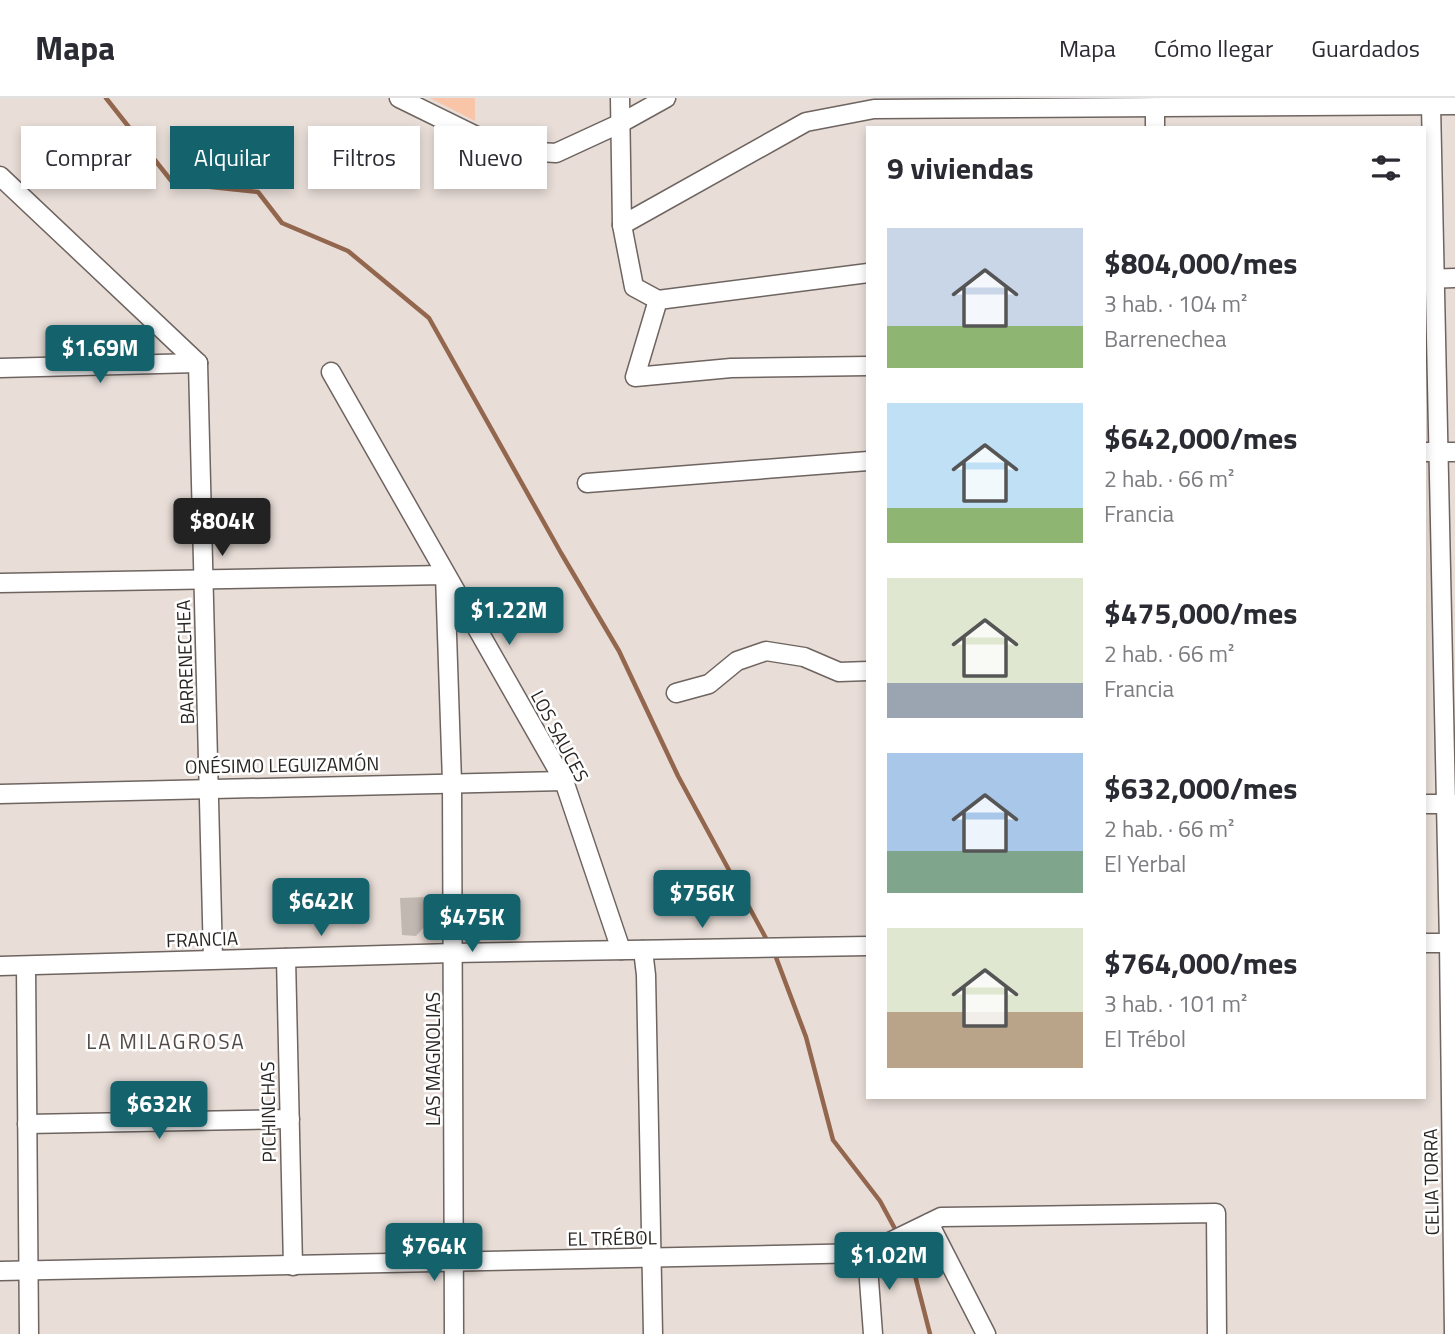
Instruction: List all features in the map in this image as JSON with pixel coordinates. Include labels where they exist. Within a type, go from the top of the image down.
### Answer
[{"type":"street","points":[[400,98],[505,150],[556,153],[621,123],[666,98]]},
{"type":"street","points":[[620,98],[622,225],[634,287],[658,300],[866,273]]},
{"type":"street","points":[[622,225],[806,122],[874,103],[1155,107],[1280,102],[1455,105]]},
{"type":"street","points":[[874,103],[874,126]]},
{"type":"street","name":"CELIA TORRA","points":[[1431,105],[1430,279],[1439,452],[1450,804],[1454,1334]]},
{"type":"street","points":[[1155,107],[1155,126]]},
{"type":"street","points":[[0,176],[198,363]]},
{"type":"street","points":[[1430,279],[1455,278]]},
{"type":"street","points":[[658,300],[635,377],[731,368],[866,366]]},
{"type":"street","points":[[0,368],[198,363]]},
{"type":"street","name":"BARRENECHEA","points":[[198,363],[213,959]]},
{"type":"street","name":"LOS SAUCES","points":[[331,372],[564,781],[621,950]]},
{"type":"street","points":[[587,483],[866,461]]},
{"type":"street","points":[[0,583],[445,575]]},
{"type":"street","name":"LAS MAGNOLIAS","points":[[445,575],[452,782],[454,1334]]},
{"type":"street","points":[[676,693],[709,684],[737,661],[766,651],[804,657],[839,672],[866,671]]},
{"type":"street","name":"ONÉSIMO LEGUIZAMÓN","points":[[0,794],[564,781]]},
{"type":"street","points":[[1426,804],[1450,804]]},
{"type":"street","points":[[1426,943],[1452,943]]},
{"type":"street","name":"FRANCIA","points":[[0,966],[453,953],[866,946]]},
{"type":"street","points":[[643,950],[646,975],[653,1334]]},
{"type":"street","name":"PICHINCHAS","points":[[286,958],[293,1266]]},
{"type":"street","points":[[26,966],[29,1334]]},
{"type":"street","points":[[27,1124],[290,1119]]},
{"type":"street","name":"EL TRÉBOL","points":[[0,1271],[867,1253],[941,1217],[1216,1213],[1217,1334]]},
{"type":"street","points":[[929,1223],[986,1334]]},
{"type":"street","points":[[867,1253],[873,1334]]},
{"type":"shaded area","points":[[430,98],[475,98],[475,121]]},
{"type":"building","points":[[426,897],[427,924],[416,936],[402,935],[400,898]]},
{"type":"waterway","points":[[106,98],[173,183],[258,192],[282,223],[348,251],[429,318],[619,651],[678,776],[768,942]]},
{"type":"waterway","points":[[774,952],[806,1037],[833,1140],[880,1201],[894,1227]]},
{"type":"waterway","points":[[905,1247],[910,1256],[930,1334]]},
{"type":"district","name":"LA MILAGROSA","points":[[166,1042]]}]
